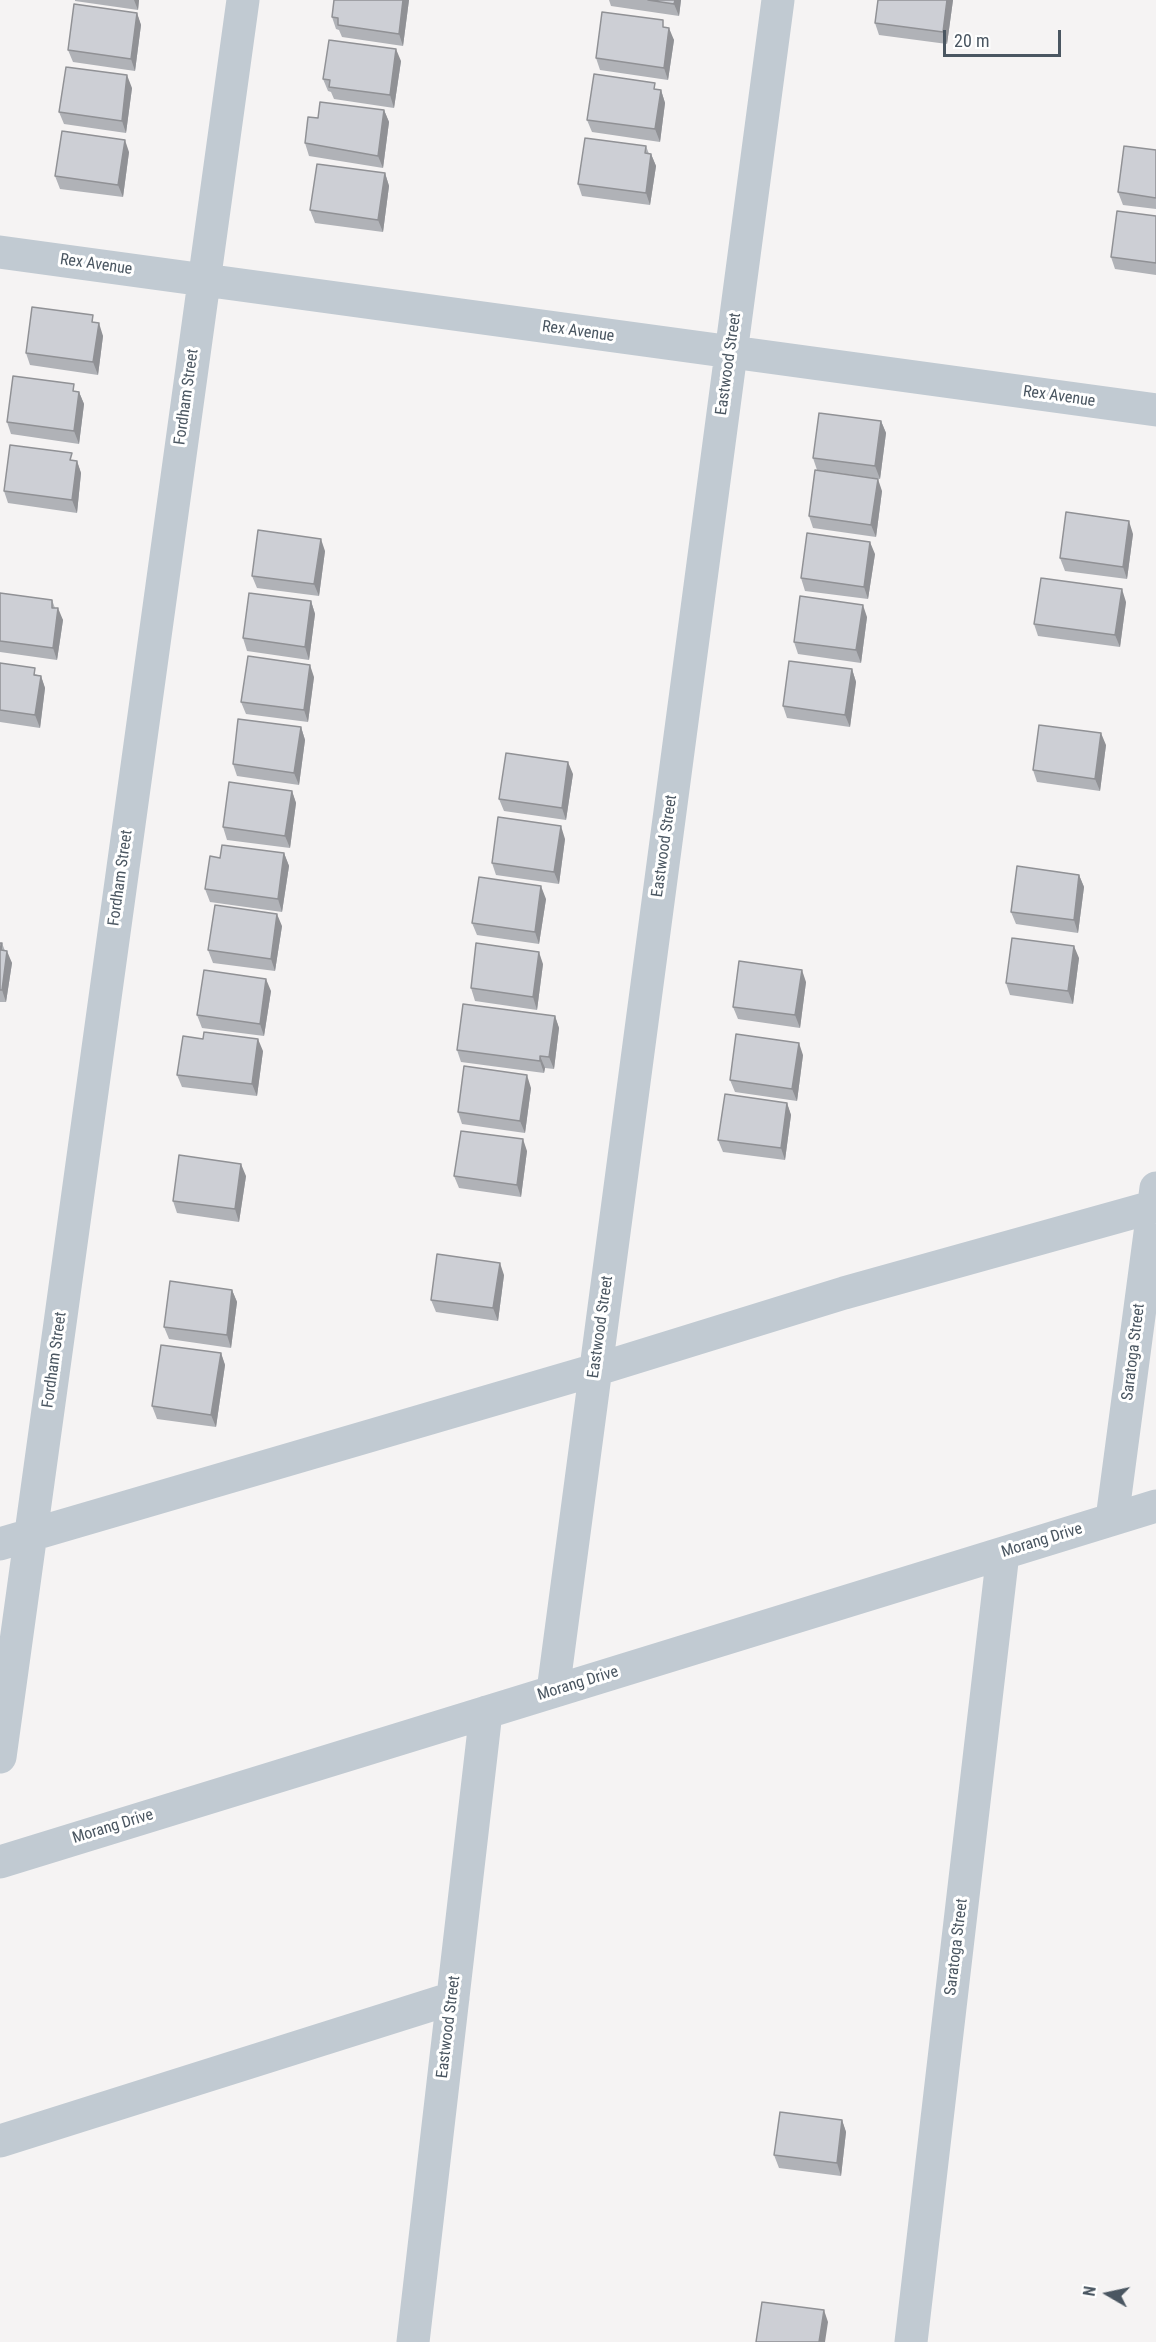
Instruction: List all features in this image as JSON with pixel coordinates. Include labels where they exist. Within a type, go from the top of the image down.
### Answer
[{"type":"street","name":"Fordham Street","points":[[0,1757],[243,0]]},
{"type":"street","name":"Eastwood Street","points":[[553,1691],[778,0]]},
{"type":"street","name":"Rex Avenue","points":[[0,252],[1156,410]]},
{"type":"street","points":[[0,1544],[596,1370],[1155,1199]]},
{"type":"street","name":"Saratoga Street","points":[[1112,1519],[1155,1199]]},
{"type":"street","name":"Morang Drive","points":[[0,1862],[1156,1506]]},
{"type":"street","name":"Saratoga Street","points":[[911,2342],[1003,1553]]},
{"type":"street","name":"Eastwood Street","points":[[413,2342],[486,1712]]},
{"type":"street","points":[[0,2141],[453,1998]]},
{"type":"building","points":[[334,0],[403,0],[399,34],[338,25],[338,18],[332,17]]},
{"type":"building","points":[[648,0],[675,0],[674,4]]},
{"type":"building","points":[[878,0],[947,0],[943,32],[875,23]]},
{"type":"building","points":[[74,4],[137,13],[131,59],[68,50]]},
{"type":"building","points":[[602,12],[663,20],[663,27],[669,28],[664,68],[596,58]]},
{"type":"building","points":[[329,40],[396,49],[390,95],[329,87],[330,80],[323,79]]},
{"type":"building","points":[[66,67],[127,75],[122,121],[59,112]]},
{"type":"building","points":[[594,74],[655,83],[654,89],[661,90],[655,129],[587,120]]},
{"type":"building","points":[[320,102],[384,110],[378,156],[305,143],[308,117],[318,118]]},
{"type":"building","points":[[62,131],[125,140],[118,185],[55,176]]},
{"type":"building","points":[[585,138],[646,146],[645,153],[651,154],[646,193],[578,184]]},
{"type":"building","points":[[1124,146],[1156,150],[1156,198],[1118,192]]},
{"type":"building","points":[[317,164],[385,173],[378,220],[310,210]]},
{"type":"building","points":[[1117,211],[1156,216],[1156,263],[1111,257]]},
{"type":"building","points":[[32,307],[93,315],[92,322],[99,323],[93,362],[26,353]]},
{"type":"building","points":[[13,376],[74,384],[73,391],[79,392],[74,431],[7,422]]},
{"type":"building","points":[[819,413],[881,421],[875,466],[813,458]]},
{"type":"building","points":[[10,445],[72,453],[70,460],[77,461],[72,500],[4,491]]},
{"type":"building","points":[[815,470],[878,479],[871,525],[809,516]]},
{"type":"building","points":[[1066,512],[1129,521],[1123,567],[1060,558]]},
{"type":"building","points":[[258,530],[321,539],[314,584],[252,576]]},
{"type":"building","points":[[807,533],[870,542],[864,587],[801,578]]},
{"type":"building","points":[[1041,578],[1122,589],[1115,635],[1034,624]]},
{"type":"building","points":[[0,593],[52,600],[52,608],[58,608],[53,648],[0,641]]},
{"type":"building","points":[[249,593],[311,601],[305,647],[243,638]]},
{"type":"building","points":[[800,596],[863,605],[856,650],[794,642]]},
{"type":"building","points":[[248,656],[310,665],[304,710],[241,702]]},
{"type":"building","points":[[789,661],[852,669],[845,715],[783,706]]},
{"type":"building","points":[[0,663],[35,668],[34,675],[41,676],[35,715],[0,710]]},
{"type":"building","points":[[238,719],[301,727],[294,773],[233,764]]},
{"type":"building","points":[[1039,725],[1101,733],[1095,779],[1033,770]]},
{"type":"building","points":[[506,753],[568,762],[562,808],[499,799]]},
{"type":"building","points":[[229,782],[292,791],[285,836],[223,827]]},
{"type":"building","points":[[498,817],[561,826],[554,872],[492,863]]},
{"type":"building","points":[[222,845],[284,853],[278,899],[205,889],[210,856],[220,858]]},
{"type":"building","points":[[1017,866],[1079,875],[1074,920],[1011,912]]},
{"type":"building","points":[[479,877],[541,886],[535,932],[472,923]]},
{"type":"building","points":[[215,905],[277,914],[271,959],[208,950]]},
{"type":"building","points":[[1012,938],[1074,946],[1068,991],[1006,983]]},
{"type":"building","points":[[0,943],[2,943],[1,950],[7,951],[2,990],[0,990]]},
{"type":"building","points":[[476,943],[539,952],[533,997],[471,988]]},
{"type":"building","points":[[739,961],[802,970],[795,1015],[733,1007]]},
{"type":"building","points":[[204,970],[266,979],[260,1024],[197,1015]]},
{"type":"building","points":[[463,1004],[555,1016],[549,1057],[540,1056],[540,1061],[457,1050]]},
{"type":"building","points":[[204,1032],[258,1039],[252,1084],[177,1075],[183,1036],[203,1039]]},
{"type":"building","points":[[736,1034],[799,1043],[792,1089],[730,1080]]},
{"type":"building","points":[[464,1066],[527,1075],[520,1121],[458,1112]]},
{"type":"building","points":[[725,1094],[787,1103],[781,1148],[718,1140]]},
{"type":"building","points":[[461,1131],[523,1139],[517,1185],[454,1176]]},
{"type":"building","points":[[179,1155],[241,1164],[235,1209],[173,1201]]},
{"type":"building","points":[[437,1254],[500,1263],[493,1308],[431,1300]]},
{"type":"building","points":[[170,1281],[232,1290],[227,1335],[164,1327]]},
{"type":"building","points":[[161,1345],[221,1353],[211,1415],[152,1406]]},
{"type":"building","points":[[780,2112],[842,2120],[837,2163],[774,2155]]},
{"type":"building","points":[[762,2302],[824,2310],[819,2342],[756,2342]]}]
